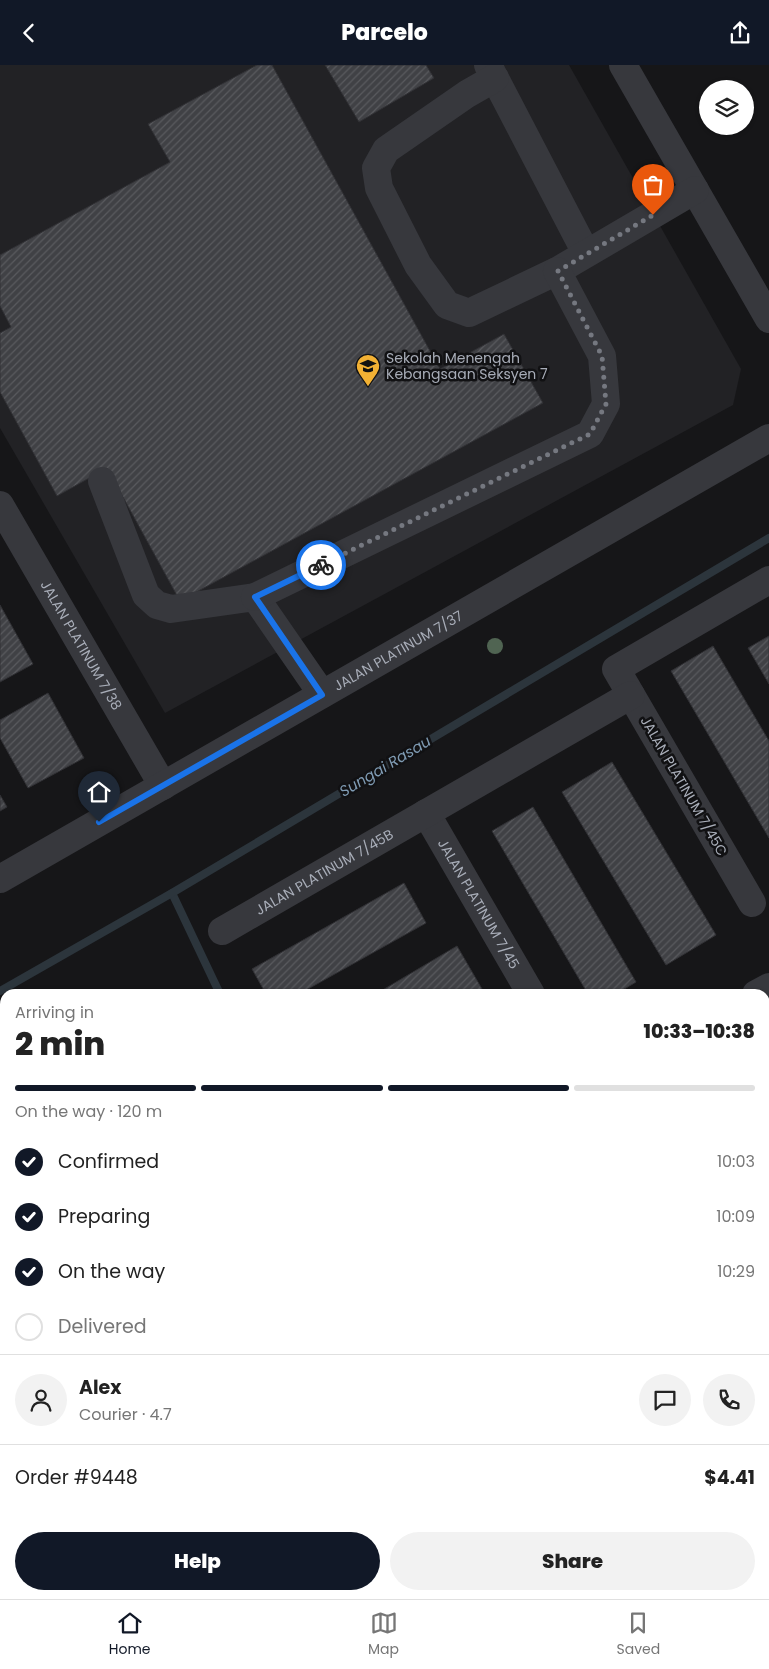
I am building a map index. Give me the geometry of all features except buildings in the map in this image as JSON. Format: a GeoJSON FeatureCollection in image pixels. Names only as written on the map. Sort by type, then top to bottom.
{"type":"FeatureCollection","features":[{"type":"Feature","properties":{"kind":"street"},"geometry":{"type":"LineString","coordinates":[[623,65],[769,319]]}},
{"type":"Feature","properties":{"kind":"street"},"geometry":{"type":"LineString","coordinates":[[586,253],[491,72],[467,94],[386,150],[376,167],[379,187],[418,265],[446,305],[469,313],[558,271],[695,190]]}},
{"type":"Feature","properties":{"kind":"street"},"geometry":{"type":"LineString","coordinates":[[102,481],[146,595],[157,605],[171,609],[255,597],[590,434],[606,404],[602,356],[558,271]]}},
{"type":"Feature","properties":{"kind":"street","name":"JALAN PLATINUM 7/37"},"geometry":{"type":"LineString","coordinates":[[0,879],[769,438]]}},
{"type":"Feature","properties":{"kind":"street","name":"JALAN PLATINUM 7/38"},"geometry":{"type":"LineString","coordinates":[[0,505],[163,786]]}},
{"type":"Feature","properties":{"kind":"street","name":"JALAN PLATINUM 7/45C"},"geometry":{"type":"LineString","coordinates":[[752,903],[616,669],[769,580]]}},
{"type":"Feature","properties":{"kind":"street"},"geometry":{"type":"LineString","coordinates":[[255,597],[322,695]]}},
{"type":"Feature","properties":{"kind":"street","name":"JALAN PLATINUM 7/45B"},"geometry":{"type":"LineString","coordinates":[[222,931],[631,695]]}},
{"type":"Feature","properties":{"kind":"street","name":"JALAN PLATINUM 7/45"},"geometry":{"type":"LineString","coordinates":[[426,813],[528,989]]}},
{"type":"Feature","properties":{"kind":"shaded area","name":"Sekolah Menengah Kebangsaan Seksyen 7"},"geometry":{"type":"Polygon","coordinates":[[[0,65],[569,65],[741,369],[733,405],[165,713],[0,428],[0,65]]]}},
{"type":"Feature","properties":{"kind":"waterway","name":"Sungai Rasau"},"geometry":{"type":"LineString","coordinates":[[4,989],[172,893],[769,538]]}},
{"type":"Feature","properties":{"kind":"waterway"},"geometry":{"type":"LineString","coordinates":[[172,893],[218,989]]}},
{"type":"Feature","properties":{"kind":"way so far"},"geometry":{"type":"LineString","coordinates":[[321,565],[590,434],[606,404],[602,356],[558,271],[653,215]]}},
{"type":"Feature","properties":{"kind":"place","name":"Sekolah Menengah Kebangsaan Seksyen 7"},"geometry":{"type":"Point","coordinates":[368,387]}},
{"type":"Feature","properties":{"kind":"route"},"geometry":{"type":"LineString","coordinates":[[99,822],[322,695],[255,597],[321,565]]}}]}
